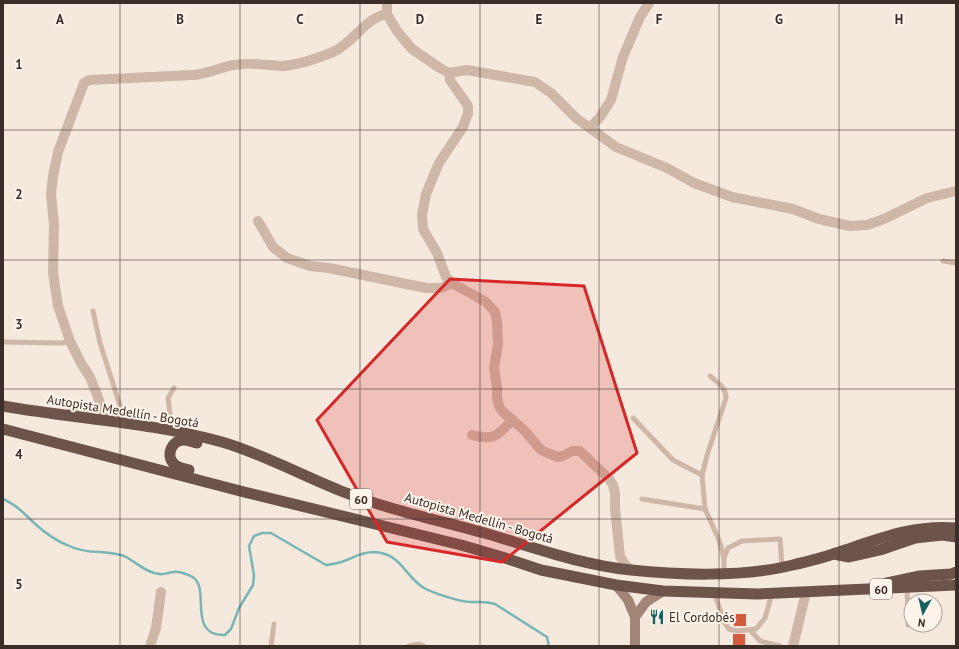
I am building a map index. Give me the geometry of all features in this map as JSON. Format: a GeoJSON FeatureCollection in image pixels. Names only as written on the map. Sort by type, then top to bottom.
{"type":"FeatureCollection","features":[{"type":"Feature","properties":{"kind":"highway","name":"Autopista Medellín - Bogotá"},"geometry":{"type":"LineString","coordinates":[[3,406],[174,431],[225,443],[279,463],[338,490],[402,512],[485,533],[574,560],[630,570],[668,574],[746,572],[782,568],[834,554],[860,544],[907,530],[956,528]]}},
{"type":"Feature","properties":{"kind":"highway","name":"60"},"geometry":{"type":"LineString","coordinates":[[3,429],[244,492],[461,545],[541,570],[616,585],[663,591],[772,594],[956,585]]}},
{"type":"Feature","properties":{"kind":"highway"},"geometry":{"type":"LineString","coordinates":[[244,492],[232,481],[178,468],[172,462],[170,456],[170,450],[173,445],[183,440],[189,441],[222,450],[263,466],[279,463]]}},
{"type":"Feature","properties":{"kind":"highway"},"geometry":{"type":"LineString","coordinates":[[834,554],[849,557],[880,550],[915,538],[942,535],[956,537]]}},
{"type":"Feature","properties":{"kind":"highway"},"geometry":{"type":"LineString","coordinates":[[874,589],[884,583],[893,581],[920,576],[951,574],[956,572]]}},
{"type":"Feature","properties":{"kind":"main road"},"geometry":{"type":"LineString","coordinates":[[616,585],[628,600],[635,617],[635,646]]}},
{"type":"Feature","properties":{"kind":"main road"},"geometry":{"type":"LineString","coordinates":[[635,617],[646,602],[663,591]]}},
{"type":"Feature","properties":{"kind":"street"},"geometry":{"type":"LineString","coordinates":[[387,3],[387,14],[397,31],[412,50],[449,73],[466,70],[535,82],[551,92],[576,118],[616,147],[653,162],[694,183],[732,197],[793,209],[834,224],[850,226],[867,225],[884,219],[927,198],[956,191]]}},
{"type":"Feature","properties":{"kind":"street"},"geometry":{"type":"LineString","coordinates":[[590,128],[600,117],[611,100],[622,57],[640,16],[649,3]]}},
{"type":"Feature","properties":{"kind":"street"},"geometry":{"type":"LineString","coordinates":[[100,411],[100,403],[90,377],[70,341],[58,306],[53,273],[54,225],[51,194],[53,176],[58,152],[84,83],[89,80],[193,76],[247,63],[279,66],[291,65],[334,51],[344,46],[370,20],[380,15],[387,14]]}},
{"type":"Feature","properties":{"kind":"street"},"geometry":{"type":"LineString","coordinates":[[449,73],[450,80],[468,106],[468,113],[463,127],[440,163],[426,194],[422,222],[423,229],[437,253],[446,277],[452,283],[486,302],[494,312],[497,321],[498,344],[494,368],[499,406],[524,430],[541,450],[557,457],[563,456],[572,451],[580,451],[609,479],[613,485],[615,493],[620,556],[630,570]]}},
{"type":"Feature","properties":{"kind":"street"},"geometry":{"type":"LineString","coordinates":[[258,222],[273,247],[287,258],[310,266],[330,268],[426,288],[441,288],[452,283]]}},
{"type":"Feature","properties":{"kind":"street"},"geometry":{"type":"LineString","coordinates":[[68,415],[73,409],[77,408],[100,411],[118,415],[126,424]]}},
{"type":"Feature","properties":{"kind":"street"},"geometry":{"type":"LineString","coordinates":[[472,435],[492,438],[502,432],[512,420]]}},
{"type":"Feature","properties":{"kind":"street"},"geometry":{"type":"LineString","coordinates":[[150,646],[156,628],[161,592]]}},
{"type":"Feature","properties":{"kind":"street"},"geometry":{"type":"LineString","coordinates":[[796,645],[806,592]]}},
{"type":"Feature","properties":{"kind":"lane"},"geometry":{"type":"LineString","coordinates":[[943,261],[956,263]]}},
{"type":"Feature","properties":{"kind":"lane"},"geometry":{"type":"LineString","coordinates":[[93,311],[100,343],[126,424]]}},
{"type":"Feature","properties":{"kind":"lane"},"geometry":{"type":"LineString","coordinates":[[3,342],[62,343],[70,341]]}},
{"type":"Feature","properties":{"kind":"lane"},"geometry":{"type":"LineString","coordinates":[[710,376],[724,388],[726,398],[702,475],[705,509],[719,540],[724,558],[724,573]]}},
{"type":"Feature","properties":{"kind":"lane"},"geometry":{"type":"LineString","coordinates":[[174,388],[168,398],[174,431]]}},
{"type":"Feature","properties":{"kind":"lane"},"geometry":{"type":"LineString","coordinates":[[633,418],[673,460],[702,475]]}},
{"type":"Feature","properties":{"kind":"lane"},"geometry":{"type":"LineString","coordinates":[[642,499],[705,509]]}},
{"type":"Feature","properties":{"kind":"lane"},"geometry":{"type":"LineString","coordinates":[[724,558],[728,548],[742,541],[780,539],[782,568]]}},
{"type":"Feature","properties":{"kind":"lane"},"geometry":{"type":"LineString","coordinates":[[907,587],[907,593]]}},
{"type":"Feature","properties":{"kind":"lane"},"geometry":{"type":"LineString","coordinates":[[714,592],[724,622],[729,629],[738,631],[756,629],[765,618],[772,594]]}},
{"type":"Feature","properties":{"kind":"lane"},"geometry":{"type":"LineString","coordinates":[[271,646],[274,624]]}},
{"type":"Feature","properties":{"kind":"lane"},"geometry":{"type":"LineString","coordinates":[[750,630],[760,641],[780,646]]}},
{"type":"Feature","properties":{"kind":"lane"},"geometry":{"type":"LineString","coordinates":[[409,646],[419,644],[424,646]]}},
{"type":"Feature","properties":{"kind":"highlighted area"},"geometry":{"type":"Polygon","coordinates":[[[450,279],[584,286],[637,453],[502,562],[387,542],[317,420],[450,279]]]}},
{"type":"Feature","properties":{"kind":"building"},"geometry":{"type":"Polygon","coordinates":[[[734,614],[746,614],[746,626],[734,626],[734,614]]]}},
{"type":"Feature","properties":{"kind":"building"},"geometry":{"type":"Polygon","coordinates":[[[733,634],[745,634],[745,646],[733,646],[733,634]]]}},
{"type":"Feature","properties":{"kind":"waterway"},"geometry":{"type":"LineString","coordinates":[[3,499],[20,510],[49,536],[71,547],[87,551],[120,555],[126,557],[146,570],[155,573],[163,574],[176,572],[194,578],[198,584],[200,593],[203,621],[206,628],[213,633],[225,635],[231,629],[239,608],[253,585],[254,575],[249,546],[254,536],[262,533],[271,533],[326,565],[339,563],[360,554],[369,552],[383,553],[397,561],[417,583],[424,588],[460,601],[486,602],[495,604],[547,637],[549,646]]}},
{"type":"Feature","properties":{"kind":"place","name":"El Cordobés"},"geometry":{"type":"Point","coordinates":[657,617]}}]}
